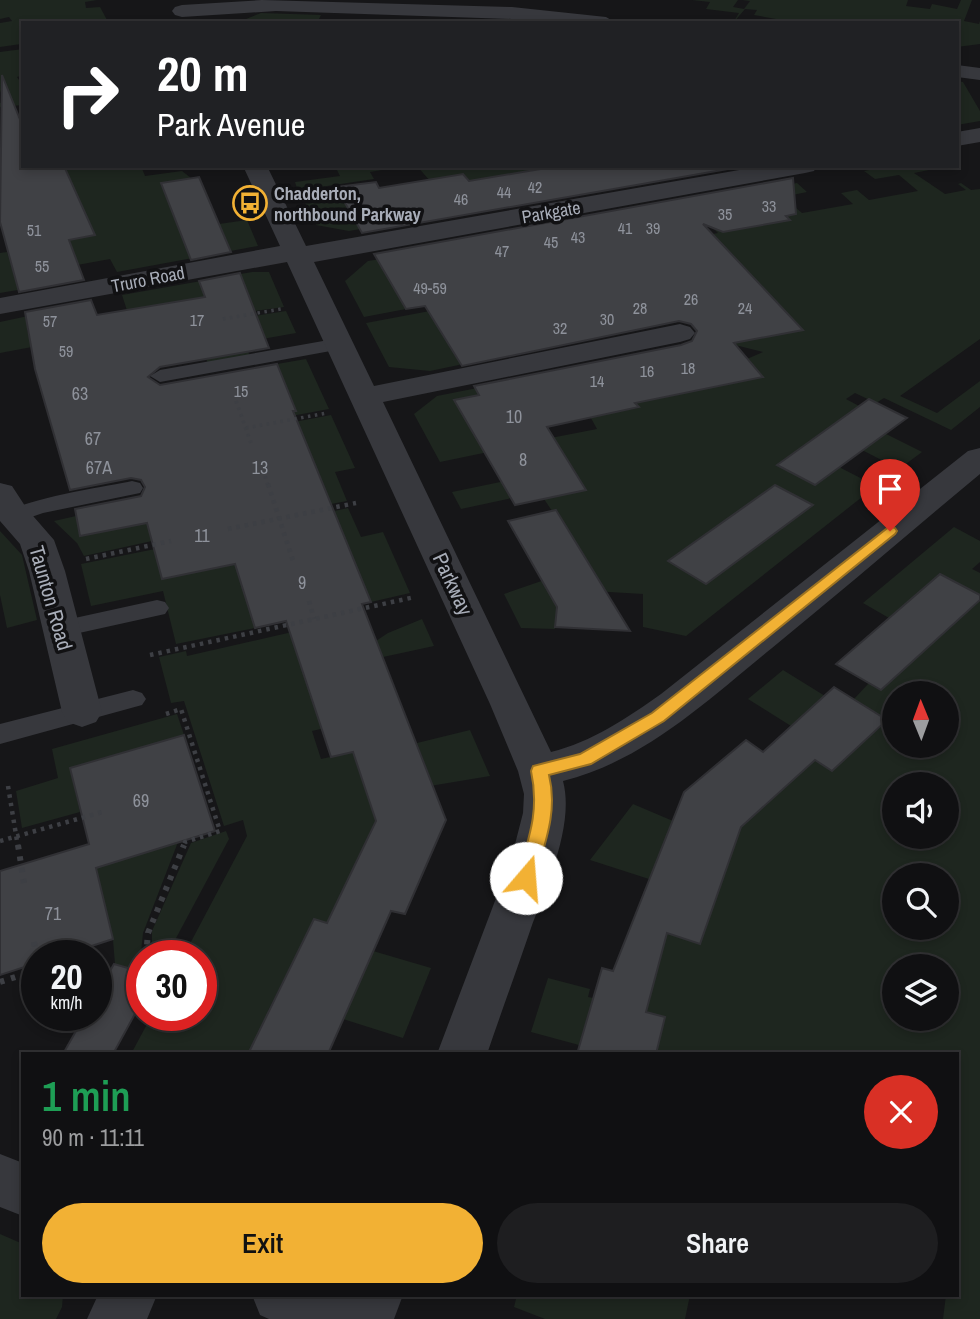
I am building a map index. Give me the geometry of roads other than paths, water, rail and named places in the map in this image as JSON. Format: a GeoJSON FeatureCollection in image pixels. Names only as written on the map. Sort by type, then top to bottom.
{"type":"FeatureCollection","features":[{"type":"Feature","properties":{"kind":"street"},"geometry":{"type":"LineString","coordinates":[[182,11],[276,5],[512,13],[587,21]]}},
{"type":"Feature","properties":{"kind":"street"},"geometry":{"type":"LineString","coordinates":[[959,71],[980,74]]}},
{"type":"Feature","properties":{"kind":"street"},"geometry":{"type":"LineString","coordinates":[[959,139],[980,135]]}},
{"type":"Feature","properties":{"kind":"street","name":"Parkway"},"geometry":{"type":"LineString","coordinates":[[256,168],[510,704],[539,771],[545,794],[544,813],[534,856],[463,1052]]}},
{"type":"Feature","properties":{"kind":"street","name":"Parkgate"},"geometry":{"type":"LineString","coordinates":[[296,254],[312,254],[794,168]]}},
{"type":"Feature","properties":{"kind":"street","name":"Truro Road"},"geometry":{"type":"LineString","coordinates":[[0,306],[282,254],[296,254]]}},
{"type":"Feature","properties":{"kind":"street"},"geometry":{"type":"LineString","coordinates":[[365,397],[680,333]]}},
{"type":"Feature","properties":{"kind":"street"},"geometry":{"type":"LineString","coordinates":[[539,771],[560,767],[600,753],[665,712],[980,458]]}},
{"type":"Feature","properties":{"kind":"street","name":"Taunton Road"},"geometry":{"type":"LineString","coordinates":[[7,505],[36,540],[82,712]]}},
{"type":"Feature","properties":{"kind":"street"},"geometry":{"type":"LineString","coordinates":[[0,1180],[21,1189]]}},
{"type":"Feature","properties":{"kind":"street"},"geometry":{"type":"LineString","coordinates":[[116,1319],[128,1297]]}},
{"type":"Feature","properties":{"kind":"street"},"geometry":{"type":"LineString","coordinates":[[285,1297],[338,1319]]}},
{"type":"Feature","properties":{"kind":"street"},"geometry":{"type":"LineString","coordinates":[[365,1319],[373,1297]]}},
{"type":"Feature","properties":{"kind":"lane"},"geometry":{"type":"LineString","coordinates":[[160,376],[340,344]]}},
{"type":"Feature","properties":{"kind":"lane"},"geometry":{"type":"LineString","coordinates":[[7,505],[38,507],[132,488]]}},
{"type":"Feature","properties":{"kind":"lane"},"geometry":{"type":"LineString","coordinates":[[61,629],[157,608]]}},
{"type":"Feature","properties":{"kind":"lane"},"geometry":{"type":"LineString","coordinates":[[0,734],[133,699]]}},
{"type":"Feature","properties":{"kind":"place","name":"Chadderton, northbound Parkway"},"geometry":{"type":"Point","coordinates":[250,203]}}]}
